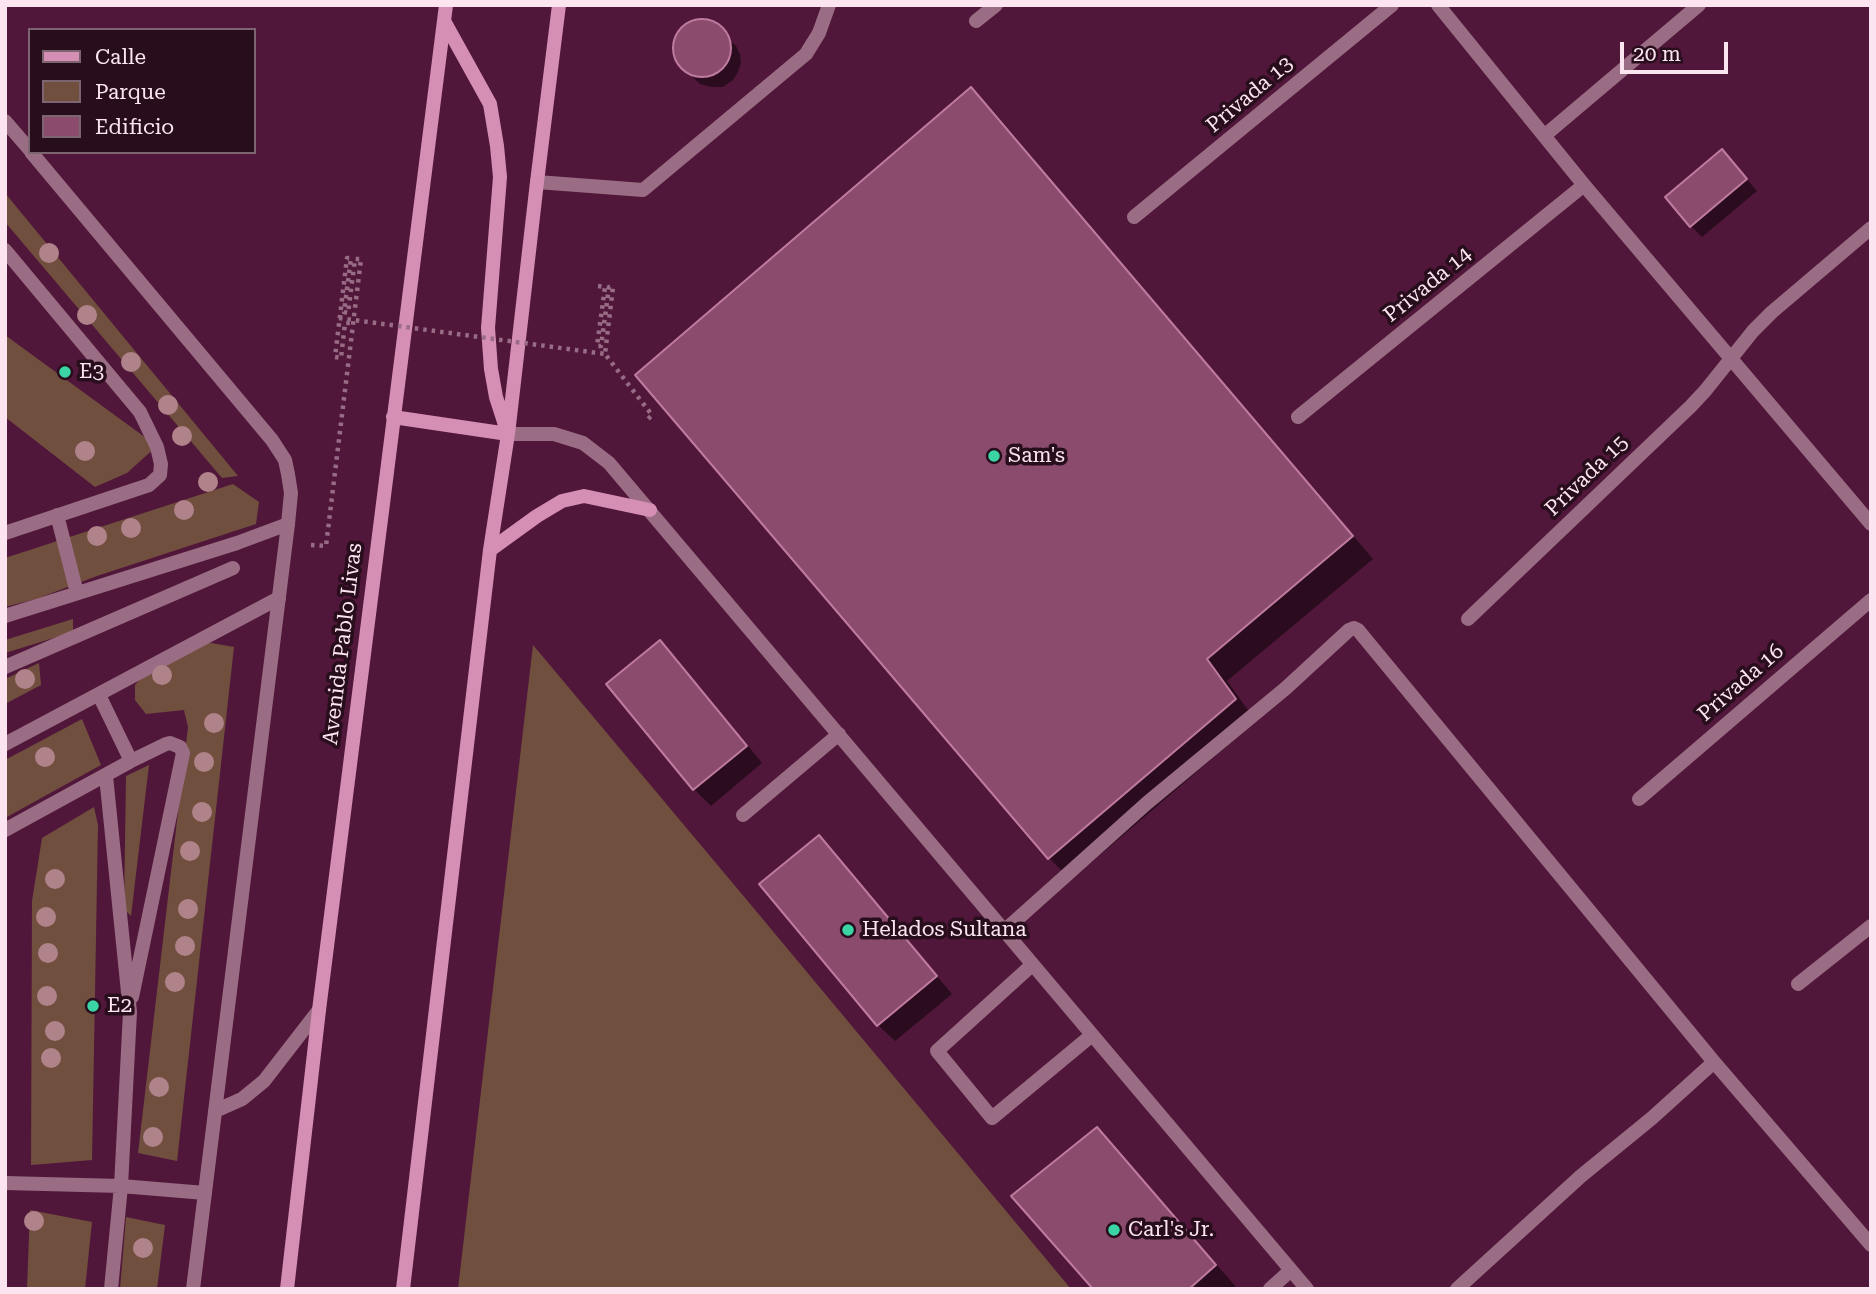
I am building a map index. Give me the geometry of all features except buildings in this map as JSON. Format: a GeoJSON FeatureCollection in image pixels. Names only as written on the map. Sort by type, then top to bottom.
{"type":"FeatureCollection","features":[{"type":"Feature","properties":{"kind":"main road","name":"Avenida Pablo Livas"},"geometry":{"type":"LineString","coordinates":[[287,1289],[319,1010],[446,5]]}},
{"type":"Feature","properties":{"kind":"main road"},"geometry":{"type":"LineString","coordinates":[[403,1289],[490,551],[508,434],[559,5]]}},
{"type":"Feature","properties":{"kind":"main road"},"geometry":{"type":"LineString","coordinates":[[444,21],[489,104],[497,146],[500,177],[488,328],[494,388],[508,434]]}},
{"type":"Feature","properties":{"kind":"main road"},"geometry":{"type":"LineString","coordinates":[[393,417],[508,434]]}},
{"type":"Feature","properties":{"kind":"main road"},"geometry":{"type":"LineString","coordinates":[[490,551],[562,501],[584,496],[650,510]]}},
{"type":"Feature","properties":{"kind":"street"},"geometry":{"type":"LineString","coordinates":[[537,181],[643,190],[806,54],[819,33],[830,5]]}},
{"type":"Feature","properties":{"kind":"street"},"geometry":{"type":"LineString","coordinates":[[976,21],[996,5]]}},
{"type":"Feature","properties":{"kind":"street","name":"Privada 13"},"geometry":{"type":"LineString","coordinates":[[1135,218],[1392,5]]}},
{"type":"Feature","properties":{"kind":"street"},"geometry":{"type":"LineString","coordinates":[[1438,5],[1584,185],[1871,524]]}},
{"type":"Feature","properties":{"kind":"street"},"geometry":{"type":"LineString","coordinates":[[1544,136],[1699,5]]}},
{"type":"Feature","properties":{"kind":"street"},"geometry":{"type":"LineString","coordinates":[[5,121],[28,148]]}},
{"type":"Feature","properties":{"kind":"street"},"geometry":{"type":"LineString","coordinates":[[34,154],[272,440],[285,460],[291,493],[193,1289]]}},
{"type":"Feature","properties":{"kind":"street","name":"Privada 14"},"geometry":{"type":"LineString","coordinates":[[1298,417],[1584,185]]}},
{"type":"Feature","properties":{"kind":"street","name":"Privada 15"},"geometry":{"type":"LineString","coordinates":[[1468,620],[1692,406],[1753,331],[1772,312],[1871,228]]}},
{"type":"Feature","properties":{"kind":"street"},"geometry":{"type":"LineString","coordinates":[[5,250],[140,412],[157,447],[161,464],[160,475],[149,485],[5,533]]}},
{"type":"Feature","properties":{"kind":"street"},"geometry":{"type":"LineString","coordinates":[[508,434],[554,434],[583,443],[609,463],[1307,1289]]}},
{"type":"Feature","properties":{"kind":"street"},"geometry":{"type":"LineString","coordinates":[[57,515],[77,593]]}},
{"type":"Feature","properties":{"kind":"street"},"geometry":{"type":"LineString","coordinates":[[5,616],[237,543],[288,524]]}},
{"type":"Feature","properties":{"kind":"street"},"geometry":{"type":"LineString","coordinates":[[5,667],[233,568]]}},
{"type":"Feature","properties":{"kind":"street"},"geometry":{"type":"LineString","coordinates":[[5,744],[279,598]]}},
{"type":"Feature","properties":{"kind":"street","name":"Privada 16"},"geometry":{"type":"LineString","coordinates":[[1639,799],[1871,600]]}},
{"type":"Feature","properties":{"kind":"street"},"geometry":{"type":"LineString","coordinates":[[1004,931],[1147,803],[1354,628],[1714,1062],[1871,1245]]}},
{"type":"Feature","properties":{"kind":"street"},"geometry":{"type":"LineString","coordinates":[[99,695],[131,761]]}},
{"type":"Feature","properties":{"kind":"street"},"geometry":{"type":"LineString","coordinates":[[743,815],[839,734]]}},
{"type":"Feature","properties":{"kind":"street"},"geometry":{"type":"LineString","coordinates":[[5,830],[131,761],[170,743],[180,747],[183,753],[130,1012],[121,1186],[111,1289]]}},
{"type":"Feature","properties":{"kind":"street"},"geometry":{"type":"LineString","coordinates":[[106,776],[130,1012]]}},
{"type":"Feature","properties":{"kind":"street"},"geometry":{"type":"LineString","coordinates":[[1798,984],[1871,926]]}},
{"type":"Feature","properties":{"kind":"street"},"geometry":{"type":"LineString","coordinates":[[1032,965],[937,1051],[992,1118],[1091,1035]]}},
{"type":"Feature","properties":{"kind":"street"},"geometry":{"type":"LineString","coordinates":[[215,1111],[242,1099],[264,1081],[319,1010]]}},
{"type":"Feature","properties":{"kind":"street"},"geometry":{"type":"LineString","coordinates":[[1457,1289],[1581,1176],[1714,1062]]}},
{"type":"Feature","properties":{"kind":"street"},"geometry":{"type":"LineString","coordinates":[[5,1183],[121,1186],[205,1193]]}},
{"type":"Feature","properties":{"kind":"street"},"geometry":{"type":"LineString","coordinates":[[1270,1289],[1291,1270]]}},
{"type":"Feature","properties":{"kind":"path"},"geometry":{"type":"LineString","coordinates":[[286,542],[326,546],[361,260],[355,259],[348,313],[344,313],[351,258],[347,258],[335,357],[341,358],[345,323],[352,323]]}},
{"type":"Feature","properties":{"kind":"path"},"geometry":{"type":"LineString","coordinates":[[602,286],[597,345],[601,346],[609,287],[613,287],[605,354],[652,415],[646,421]]}},
{"type":"Feature","properties":{"kind":"path"},"geometry":{"type":"LineString","coordinates":[[339,318],[605,354]]}},
{"type":"Feature","properties":{"kind":"green space"},"geometry":{"type":"Polygon","coordinates":[[[5,193],[238,476],[222,478],[5,222],[5,193]]]}},
{"type":"Feature","properties":{"kind":"green space"},"geometry":{"type":"Polygon","coordinates":[[[5,335],[157,446],[127,473],[95,487],[5,417],[5,335]]]}},
{"type":"Feature","properties":{"kind":"green space"},"geometry":{"type":"Polygon","coordinates":[[[233,484],[259,502],[256,524],[36,599],[5,607],[5,558],[233,484]]]}},
{"type":"Feature","properties":{"kind":"green space"},"geometry":{"type":"Polygon","coordinates":[[[73,619],[73,632],[5,653],[5,640],[73,619]]]}},
{"type":"Feature","properties":{"kind":"green space"},"geometry":{"type":"Polygon","coordinates":[[[206,642],[234,647],[177,1161],[138,1153],[188,727],[184,710],[146,714],[135,700],[135,685],[143,676],[206,642]]]}},
{"type":"Feature","properties":{"kind":"green space"},"geometry":{"type":"Polygon","coordinates":[[[533,645],[741,893],[1071,1289],[458,1289],[533,645]]]}},
{"type":"Feature","properties":{"kind":"green space"},"geometry":{"type":"Polygon","coordinates":[[[39,663],[41,685],[5,704],[5,679],[39,663]]]}},
{"type":"Feature","properties":{"kind":"green space"},"geometry":{"type":"Polygon","coordinates":[[[82,719],[101,765],[5,818],[5,760],[82,719]]]}},
{"type":"Feature","properties":{"kind":"green space"},"geometry":{"type":"Polygon","coordinates":[[[149,765],[131,916],[124,909],[126,776],[149,765]]]}},
{"type":"Feature","properties":{"kind":"green space"},"geometry":{"type":"Polygon","coordinates":[[[94,807],[98,825],[92,1160],[31,1165],[32,901],[42,838],[94,807]]]}},
{"type":"Feature","properties":{"kind":"green space"},"geometry":{"type":"Polygon","coordinates":[[[30,1210],[92,1222],[85,1289],[27,1289],[30,1210]]]}},
{"type":"Feature","properties":{"kind":"green space"},"geometry":{"type":"Polygon","coordinates":[[[126,1217],[165,1225],[157,1289],[120,1289],[126,1217]]]}},
{"type":"Feature","properties":{"kind":"place","name":"E3"},"geometry":{"type":"Point","coordinates":[65,372]}},
{"type":"Feature","properties":{"kind":"place","name":"Sam's"},"geometry":{"type":"Point","coordinates":[994,456]}},
{"type":"Feature","properties":{"kind":"place","name":"Helados Sultana"},"geometry":{"type":"Point","coordinates":[848,930]}},
{"type":"Feature","properties":{"kind":"place","name":"E2"},"geometry":{"type":"Point","coordinates":[93,1006]}},
{"type":"Feature","properties":{"kind":"place","name":"Carl's Jr."},"geometry":{"type":"Point","coordinates":[1114,1230]}}]}
